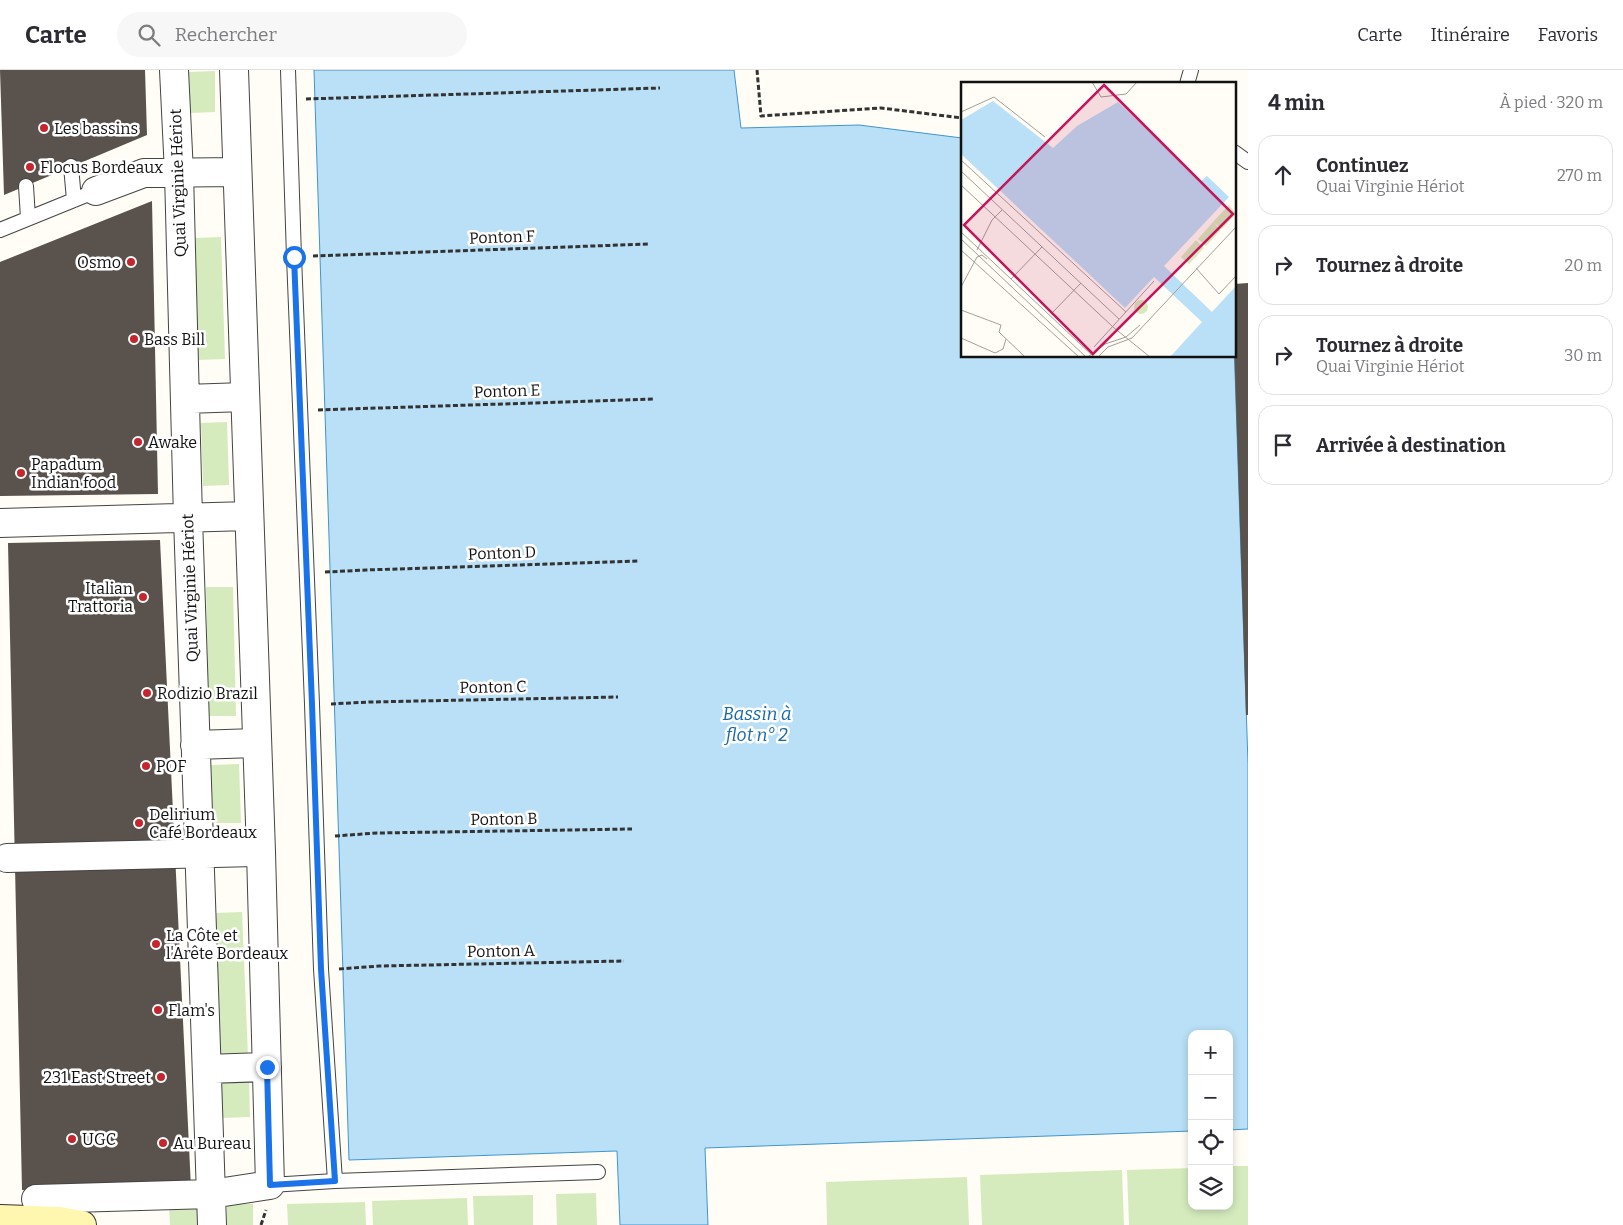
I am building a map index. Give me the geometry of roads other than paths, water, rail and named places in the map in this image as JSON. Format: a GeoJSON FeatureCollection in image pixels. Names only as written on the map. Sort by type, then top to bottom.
{"type":"FeatureCollection","features":[{"type":"Feature","properties":{"kind":"street","name":"Quai Virginie Hériot"},"geometry":{"type":"LineString","coordinates":[[174,70],[179,172],[195,745],[212,1225]]}},
{"type":"Feature","properties":{"kind":"street"},"geometry":{"type":"LineString","coordinates":[[36,1199],[211,1194],[270,1185],[261,852],[236,172],[234,70]]}},
{"type":"Feature","properties":{"kind":"street"},"geometry":{"type":"LineString","coordinates":[[85,196],[144,173],[236,172]]}},
{"type":"Feature","properties":{"kind":"street"},"geometry":{"type":"LineString","coordinates":[[185,399],[245,397]]}},
{"type":"Feature","properties":{"kind":"street"},"geometry":{"type":"LineString","coordinates":[[0,522],[249,516]]}},
{"type":"Feature","properties":{"kind":"street"},"geometry":{"type":"LineString","coordinates":[[195,745],[257,742]]}},
{"type":"Feature","properties":{"kind":"street"},"geometry":{"type":"LineString","coordinates":[[7,858],[261,852]]}},
{"type":"Feature","properties":{"kind":"street"},"geometry":{"type":"LineString","coordinates":[[207,1069],[267,1067]]}},
{"type":"Feature","properties":{"kind":"street"},"geometry":{"type":"LineString","coordinates":[[0,1219],[59,1221],[82,1225]]}},
{"type":"Feature","properties":{"kind":"lane"},"geometry":{"type":"LineString","coordinates":[[288,70],[321,969],[335,1181]]}},
{"type":"Feature","properties":{"kind":"lane"},"geometry":{"type":"LineString","coordinates":[[1236,153],[1248,162]]}},
{"type":"Feature","properties":{"kind":"lane"},"geometry":{"type":"LineString","coordinates":[[0,230],[85,196],[71,166]]}},
{"type":"Feature","properties":{"kind":"lane"},"geometry":{"type":"LineString","coordinates":[[26,186],[28,218]]}},
{"type":"Feature","properties":{"kind":"lane"},"geometry":{"type":"LineString","coordinates":[[270,1185],[598,1172]]}},
{"type":"Feature","properties":{"kind":"water","name":"Bassin à flot n° 2"},"geometry":{"type":"Polygon","coordinates":[[[314,70],[734,70],[741,128],[859,125],[961,138],[961,358],[1235,358],[1248,764],[1248,1129],[1233,1130],[1233,1030],[1188,1030],[1188,1131],[705,1148],[708,1225],[620,1225],[617,1151],[349,1160],[314,70]]]}},
{"type":"Feature","properties":{"kind":"place","name":"Les bassins"},"geometry":{"type":"Point","coordinates":[44,128]}},
{"type":"Feature","properties":{"kind":"place","name":"Flocus Bordeaux"},"geometry":{"type":"Point","coordinates":[30,167]}},
{"type":"Feature","properties":{"kind":"place","name":"Osmo"},"geometry":{"type":"Point","coordinates":[131,262]}},
{"type":"Feature","properties":{"kind":"place","name":"Bass Bill"},"geometry":{"type":"Point","coordinates":[134,339]}},
{"type":"Feature","properties":{"kind":"place","name":"Awake"},"geometry":{"type":"Point","coordinates":[138,442]}},
{"type":"Feature","properties":{"kind":"place","name":"Papadum Indian food"},"geometry":{"type":"Point","coordinates":[21,473]}},
{"type":"Feature","properties":{"kind":"place","name":"Italian Trattoria"},"geometry":{"type":"Point","coordinates":[143,597]}},
{"type":"Feature","properties":{"kind":"place","name":"Rodizio Brazil"},"geometry":{"type":"Point","coordinates":[147,693]}},
{"type":"Feature","properties":{"kind":"place","name":"POF"},"geometry":{"type":"Point","coordinates":[146,766]}},
{"type":"Feature","properties":{"kind":"place","name":"Delirium Café Bordeaux"},"geometry":{"type":"Point","coordinates":[139,823]}},
{"type":"Feature","properties":{"kind":"place","name":"La Côte et l'Arête Bordeaux"},"geometry":{"type":"Point","coordinates":[156,944]}},
{"type":"Feature","properties":{"kind":"place","name":"Flam's"},"geometry":{"type":"Point","coordinates":[158,1010]}},
{"type":"Feature","properties":{"kind":"place","name":"231 East Street"},"geometry":{"type":"Point","coordinates":[161,1077]}},
{"type":"Feature","properties":{"kind":"place","name":"UGC"},"geometry":{"type":"Point","coordinates":[72,1139]}},
{"type":"Feature","properties":{"kind":"place","name":"Au Bureau"},"geometry":{"type":"Point","coordinates":[163,1143]}}]}
